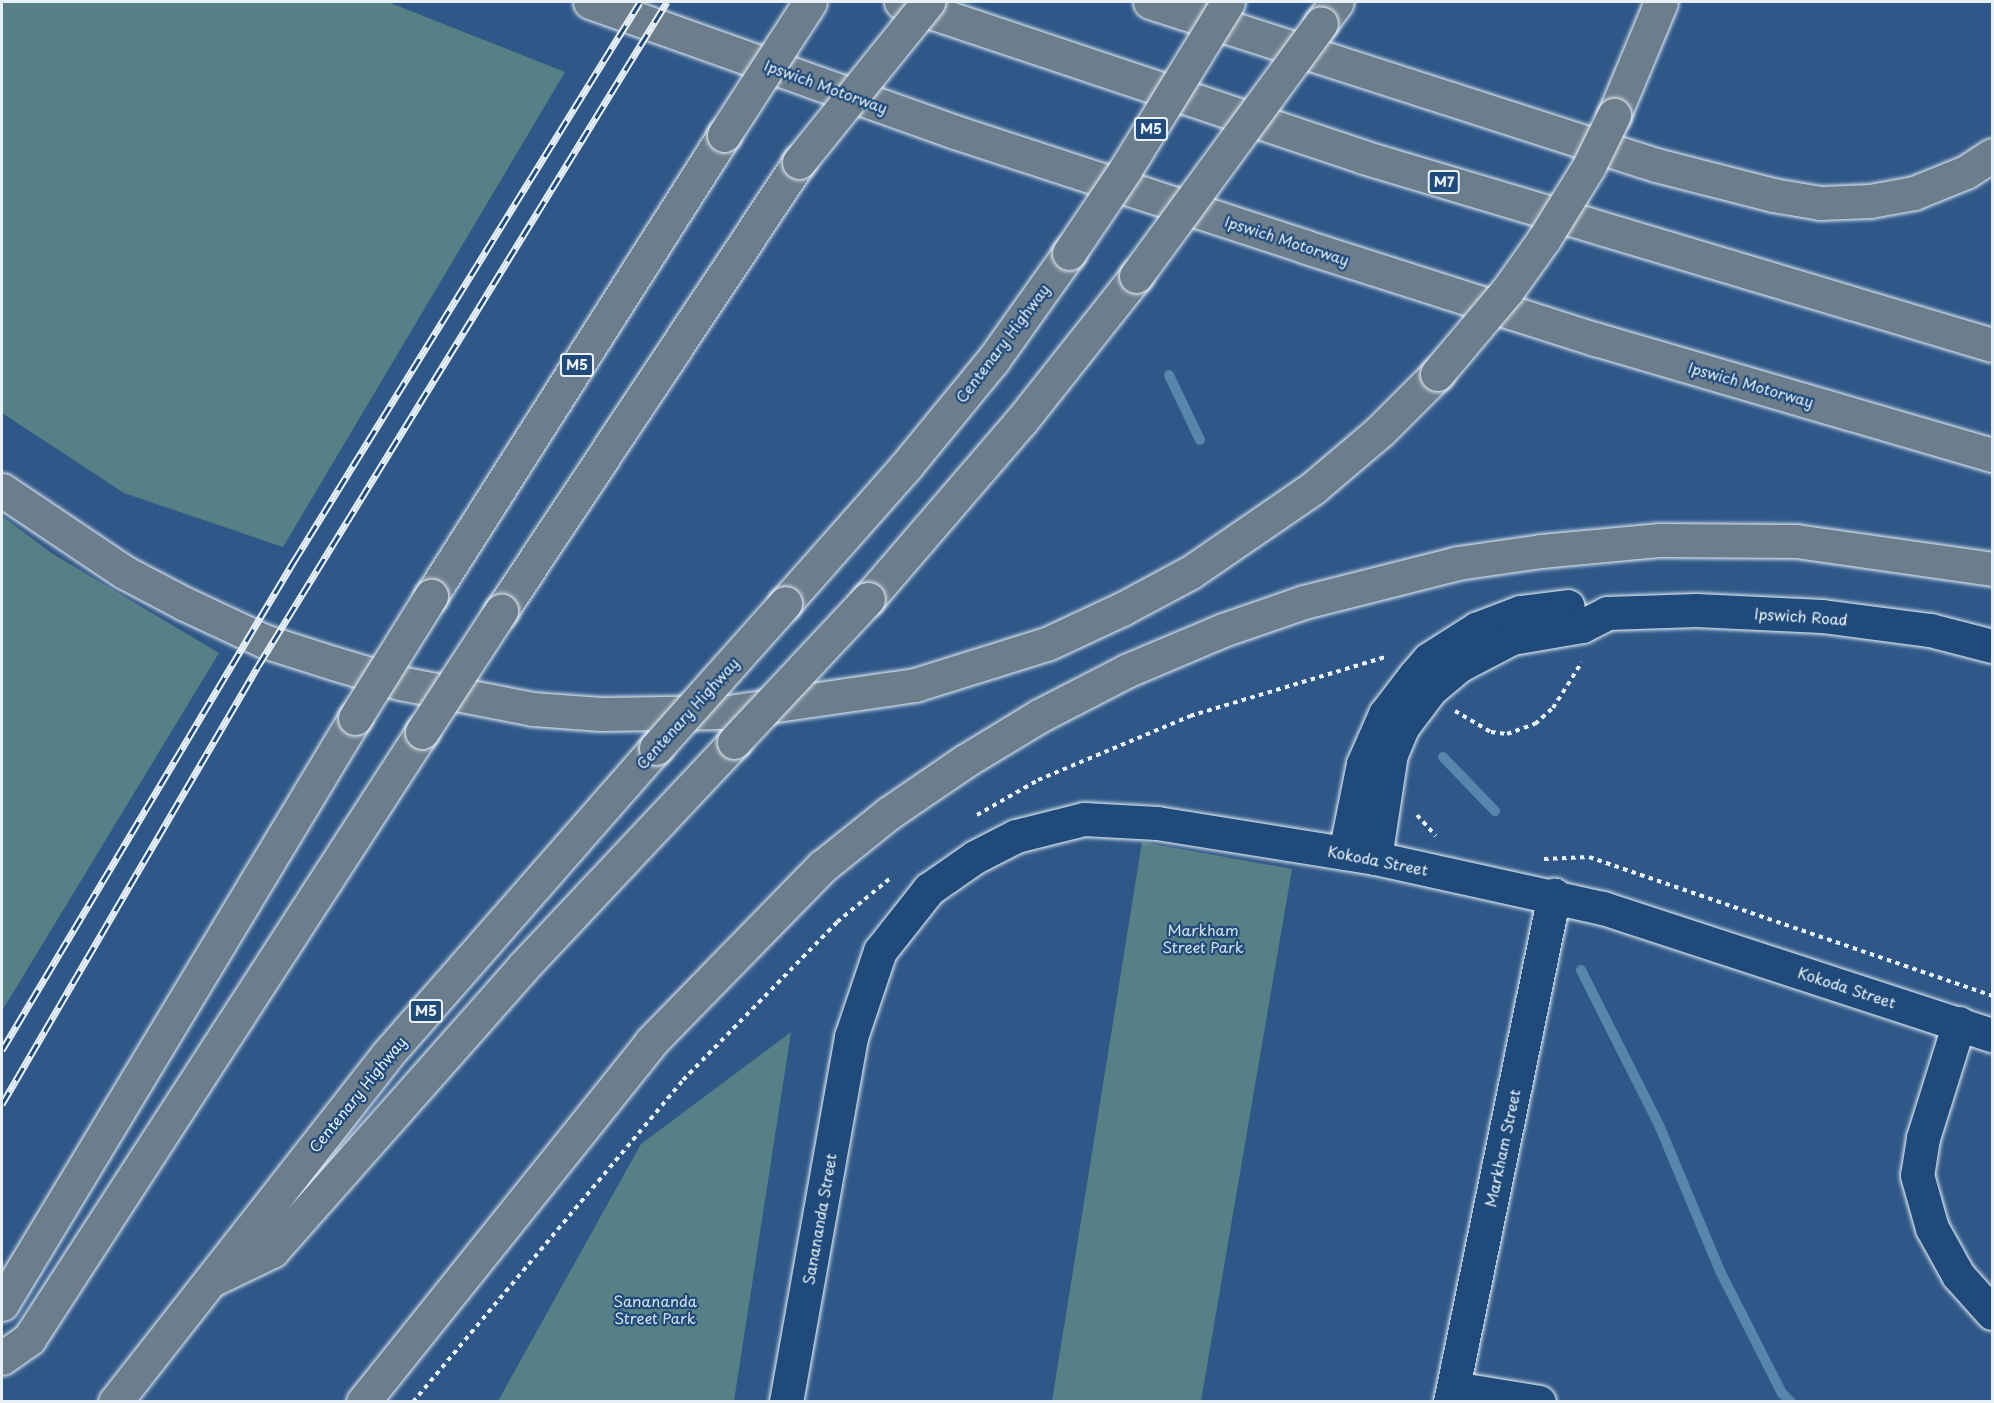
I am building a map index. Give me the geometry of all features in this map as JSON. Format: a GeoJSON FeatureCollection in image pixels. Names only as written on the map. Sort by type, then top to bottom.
{"type":"FeatureCollection","features":[{"type":"Feature","properties":{"kind":"highway","name":"Ipswich Motorway"},"geometry":{"type":"LineString","coordinates":[[590,2],[955,132],[1306,247],[1595,339],[1992,455]]}},
{"type":"Feature","properties":{"kind":"highway","name":"M5"},"geometry":{"type":"LineString","coordinates":[[2,1304],[431,596],[810,2]]}},
{"type":"Feature","properties":{"kind":"highway","name":"M7"},"geometry":{"type":"LineString","coordinates":[[901,2],[1363,157],[1992,345]]}},
{"type":"Feature","properties":{"kind":"highway"},"geometry":{"type":"LineString","coordinates":[[2,1358],[29,1339],[501,611],[799,162],[928,2]]}},
{"type":"Feature","properties":{"kind":"highway"},"geometry":{"type":"LineString","coordinates":[[1150,2],[1645,161],[1773,195],[1820,203],[1881,199],[1914,193],[1966,172],[1992,155]]}},
{"type":"Feature","properties":{"kind":"highway","name":"Centenary Highway"},"geometry":{"type":"LineString","coordinates":[[115,1401],[386,1056],[786,603],[986,369],[1125,170],[1228,2]]}},
{"type":"Feature","properties":{"kind":"highway"},"geometry":{"type":"LineString","coordinates":[[2,490],[114,566],[185,604],[264,641],[400,683],[533,709],[601,714],[728,712],[915,685],[1049,643],[1122,609],[1191,572],[1313,488],[1380,431],[1437,374],[1507,291],[1544,239],[1589,166],[1614,115],[1661,2]]}},
{"type":"Feature","properties":{"kind":"highway"},"geometry":{"type":"LineString","coordinates":[[207,1283],[272,1251],[524,966],[868,599],[1022,420],[1136,276],[1329,12]]}},
{"type":"Feature","properties":{"kind":"highway"},"geometry":{"type":"LineString","coordinates":[[363,1401],[651,1042],[823,866],[890,813],[965,762],[1039,716],[1126,671],[1223,630],[1304,602],[1458,563],[1541,552],[1660,540],[1796,541],[1951,560],[1992,569]]}},
{"type":"Feature","properties":{"kind":"street","name":"Ipswich Road"},"geometry":{"type":"LineString","coordinates":[[1360,855],[1403,726],[1431,689],[1485,650],[1512,638],[1582,626],[1607,613],[1696,610],[1822,616],[1930,630],[1992,646]]}},
{"type":"Feature","properties":{"kind":"street","name":"Kokoda Street"},"geometry":{"type":"LineString","coordinates":[[851,1037],[880,951],[929,889],[975,857],[1016,836],[1084,819],[1157,823],[1360,855],[1554,895],[1992,1035]]}},
{"type":"Feature","properties":{"kind":"street","name":"Markham Street"},"geometry":{"type":"LineString","coordinates":[[1451,1395],[1554,895]]}},
{"type":"Feature","properties":{"kind":"street"},"geometry":{"type":"LineString","coordinates":[[1959,1023],[1923,1138],[1917,1175],[1932,1228],[1942,1247],[1958,1275],[1992,1313]]}},
{"type":"Feature","properties":{"kind":"street","name":"Sanananda Street"},"geometry":{"type":"LineString","coordinates":[[786,1401],[851,1037]]}},
{"type":"Feature","properties":{"kind":"street"},"geometry":{"type":"LineString","coordinates":[[1451,1395],[1539,1401]]}},
{"type":"Feature","properties":{"kind":"path"},"geometry":{"type":"LineString","coordinates":[[1447,704],[1491,732],[1507,734],[1535,724],[1553,708],[1607,613]]}},
{"type":"Feature","properties":{"kind":"path"},"geometry":{"type":"LineString","coordinates":[[1413,806],[1422,822],[1445,843]]}},
{"type":"Feature","properties":{"kind":"path"},"geometry":{"type":"LineString","coordinates":[[1541,859],[1576,854],[1589,857],[1992,996]]}},
{"type":"Feature","properties":{"kind":"green space"},"geometry":{"type":"Polygon","coordinates":[[[2,2],[388,2],[565,72],[283,547],[124,493],[2,413],[2,2]]]}},
{"type":"Feature","properties":{"kind":"green space"},"geometry":{"type":"Polygon","coordinates":[[[2,516],[53,554],[219,653],[2,1011],[2,516]]]}},
{"type":"Feature","properties":{"kind":"green space","name":"Markham Street Park"},"geometry":{"type":"Polygon","coordinates":[[[1142,842],[1292,869],[1201,1401],[1052,1401],[1142,842]]]}},
{"type":"Feature","properties":{"kind":"green space","name":"Sanananda Street Park"},"geometry":{"type":"Polygon","coordinates":[[[791,1032],[734,1401],[498,1401],[641,1144],[791,1032]]]}},
{"type":"Feature","properties":{"kind":"waterway"},"geometry":{"type":"LineString","coordinates":[[1169,375],[1200,440]]}},
{"type":"Feature","properties":{"kind":"waterway"},"geometry":{"type":"LineString","coordinates":[[1443,757],[1495,811]]}},
{"type":"Feature","properties":{"kind":"waterway"},"geometry":{"type":"LineString","coordinates":[[1581,970],[1659,1125],[1721,1273],[1782,1393],[1791,1402]]}},
{"type":"Feature","properties":{"kind":"railway"},"geometry":{"type":"LineString","coordinates":[[2,1050],[294,561],[640,2]]}},
{"type":"Feature","properties":{"kind":"railway"},"geometry":{"type":"LineString","coordinates":[[2,1104],[258,666],[667,2]]}}]}
